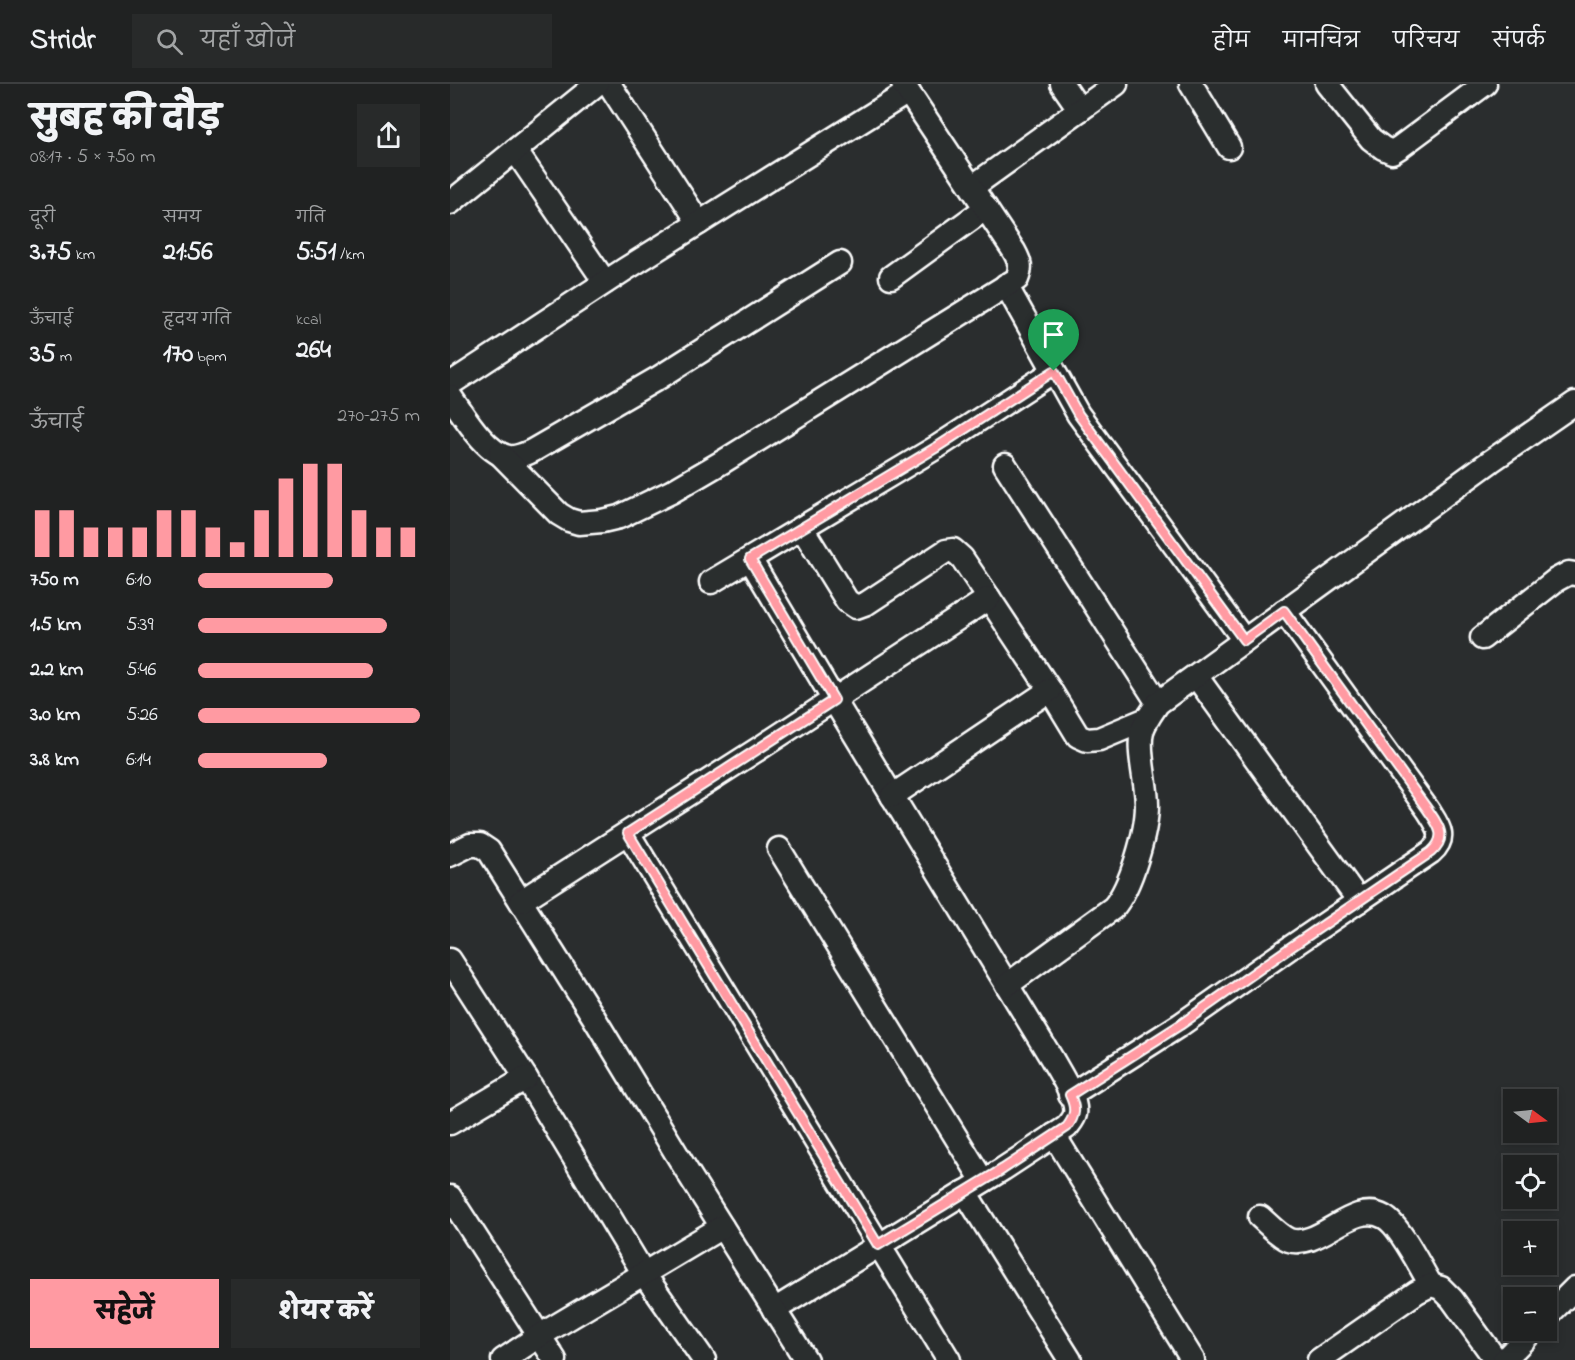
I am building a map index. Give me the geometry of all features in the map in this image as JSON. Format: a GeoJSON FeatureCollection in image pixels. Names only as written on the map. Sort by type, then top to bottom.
{"type":"FeatureCollection","features":[{"type":"Feature","properties":{"kind":"street"},"geometry":{"type":"LineString","coordinates":[[450,203],[597,84]]}},
{"type":"Feature","properties":{"kind":"street"},"geometry":{"type":"LineString","coordinates":[[609,84],[699,223]]}},
{"type":"Feature","properties":{"kind":"street"},"geometry":{"type":"LineString","coordinates":[[1062,84],[1080,110]]}},
{"type":"Feature","properties":{"kind":"street"},"geometry":{"type":"LineString","coordinates":[[972,188],[1116,84]]}},
{"type":"Feature","properties":{"kind":"street"},"geometry":{"type":"LineString","coordinates":[[1191,84],[1229,147]]}},
{"type":"Feature","properties":{"kind":"street"},"geometry":{"type":"LineString","coordinates":[[1327,84],[1371,139],[1392,152],[1485,84]]}},
{"type":"Feature","properties":{"kind":"street"},"geometry":{"type":"LineString","coordinates":[[450,384],[905,88],[1019,260],[1021,270],[1017,279],[724,461],[671,492],[619,517],[579,523],[560,514],[500,454],[488,445],[450,396]]}},
{"type":"Feature","properties":{"kind":"street"},"geometry":{"type":"LineString","coordinates":[[515,150],[605,282]]}},
{"type":"Feature","properties":{"kind":"street"},"geometry":{"type":"LineString","coordinates":[[891,277],[986,208]]}},
{"type":"Feature","properties":{"kind":"street"},"geometry":{"type":"LineString","coordinates":[[500,454],[511,457],[532,451],[660,377],[840,263]]}},
{"type":"Feature","properties":{"kind":"street"},"geometry":{"type":"LineString","coordinates":[[1006,285],[1078,414],[1244,640]]}},
{"type":"Feature","properties":{"kind":"street"},"geometry":{"type":"LineString","coordinates":[[711,582],[937,447],[1054,371]]}},
{"type":"Feature","properties":{"kind":"street"},"geometry":{"type":"LineString","coordinates":[[802,528],[847,601],[856,607],[867,603],[946,551],[953,550],[962,558],[989,598],[1078,736],[1088,740],[1100,739],[1152,711],[1244,640],[1481,468],[1575,403]]}},
{"type":"Feature","properties":{"kind":"street"},"geometry":{"type":"LineString","coordinates":[[1005,465],[1152,711]]}},
{"type":"Feature","properties":{"kind":"street"},"geometry":{"type":"LineString","coordinates":[[750,559],[1052,1059],[1074,1104],[1075,1113],[1067,1127],[1054,1136],[774,1310]]}},
{"type":"Feature","properties":{"kind":"street"},"geometry":{"type":"LineString","coordinates":[[1482,638],[1556,580],[1569,573],[1575,574]]}},
{"type":"Feature","properties":{"kind":"street"},"geometry":{"type":"LineString","coordinates":[[521,901],[989,598]]}},
{"type":"Feature","properties":{"kind":"street"},"geometry":{"type":"LineString","coordinates":[[1070,1095],[1180,1025],[1439,846],[1441,837],[1438,825],[1284,611]]}},
{"type":"Feature","properties":{"kind":"street"},"geometry":{"type":"LineString","coordinates":[[1196,676],[1359,901]]}},
{"type":"Feature","properties":{"kind":"street"},"geometry":{"type":"LineString","coordinates":[[892,796],[1050,690]]}},
{"type":"Feature","properties":{"kind":"street"},"geometry":{"type":"LineString","coordinates":[[1007,985],[1113,909],[1120,901],[1132,870],[1147,818],[1141,744],[1142,732],[1152,711]]}},
{"type":"Feature","properties":{"kind":"street"},"geometry":{"type":"LineString","coordinates":[[628,833],[949,1360]]}},
{"type":"Feature","properties":{"kind":"street"},"geometry":{"type":"LineString","coordinates":[[450,855],[470,845],[480,845],[489,851],[806,1360]]}},
{"type":"Feature","properties":{"kind":"street"},"geometry":{"type":"LineString","coordinates":[[779,849],[974,1187],[1070,1360]]}},
{"type":"Feature","properties":{"kind":"street"},"geometry":{"type":"LineString","coordinates":[[450,960],[526,1078],[644,1274],[704,1360]]}},
{"type":"Feature","properties":{"kind":"street"},"geometry":{"type":"LineString","coordinates":[[450,1123],[526,1078]]}},
{"type":"Feature","properties":{"kind":"street"},"geometry":{"type":"LineString","coordinates":[[1054,1136],[1193,1360]]}},
{"type":"Feature","properties":{"kind":"street"},"geometry":{"type":"LineString","coordinates":[[450,1197],[555,1360]]}},
{"type":"Feature","properties":{"kind":"street"},"geometry":{"type":"LineString","coordinates":[[1260,1217],[1288,1240],[1296,1241],[1318,1236],[1363,1213],[1385,1217],[1401,1236],[1431,1285],[1441,1288],[1452,1299],[1496,1360]]}},
{"type":"Feature","properties":{"kind":"street"},"geometry":{"type":"LineString","coordinates":[[503,1360],[539,1336],[722,1227]]}},
{"type":"Feature","properties":{"kind":"street"},"geometry":{"type":"LineString","coordinates":[[1319,1360],[1417,1292],[1431,1285]]}},
{"type":"Feature","properties":{"kind":"street"},"geometry":{"type":"LineString","coordinates":[[1557,1306],[1575,1288]]}},
{"type":"Feature","properties":{"kind":"street"},"geometry":{"type":"LineString","coordinates":[[1504,1360],[1522,1341]]}},
{"type":"Feature","properties":{"kind":"route"},"geometry":{"type":"LineString","coordinates":[[1054,371],[1078,414],[1244,640],[1284,611],[1428,810],[1438,825],[1441,837],[1439,846],[1431,852],[1180,1025],[1070,1095],[1075,1113],[1067,1127],[878,1245],[628,833],[834,700],[750,559],[937,447],[1054,371]]}}]}
